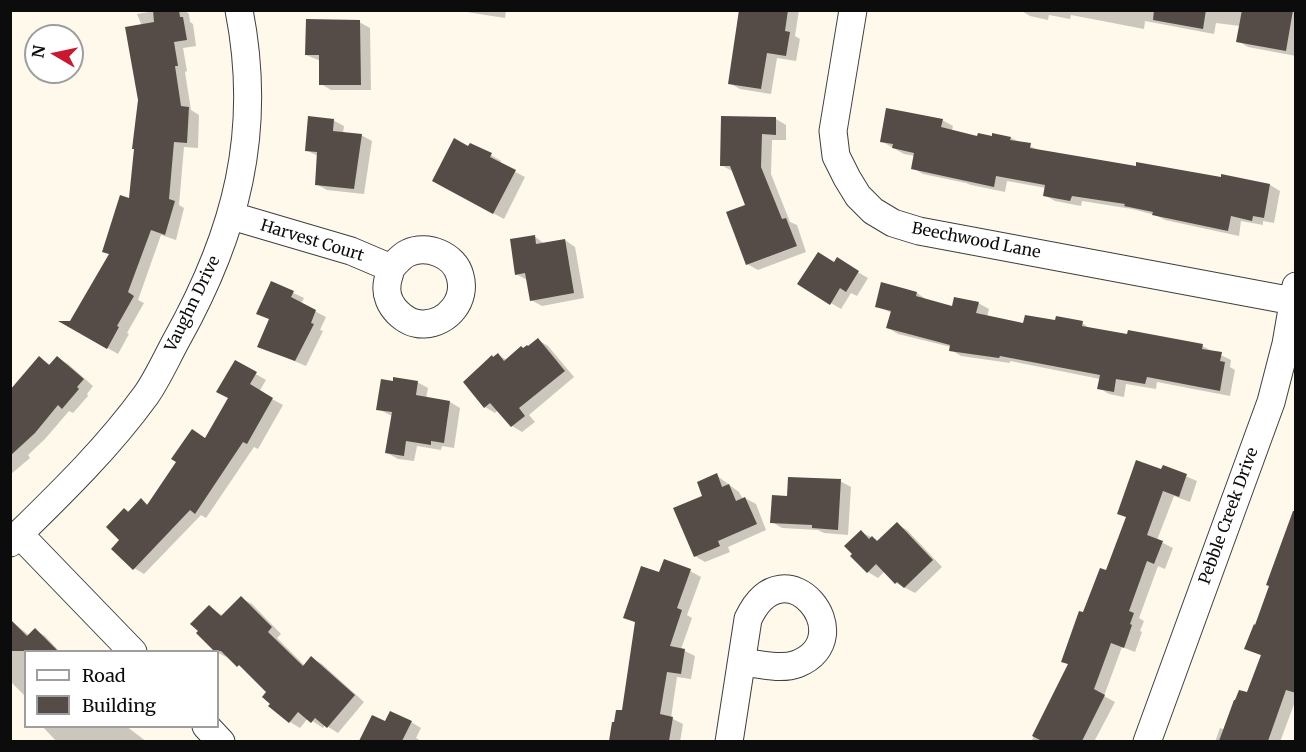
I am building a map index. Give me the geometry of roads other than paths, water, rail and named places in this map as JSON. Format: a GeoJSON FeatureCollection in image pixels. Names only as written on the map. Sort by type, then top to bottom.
{"type":"FeatureCollection","features":[{"type":"Feature","properties":{"kind":"street","name":"Vaughn Drive"},"geometry":{"type":"LineString","coordinates":[[15,538],[102,449],[147,393],[194,309],[215,264],[232,216],[243,162],[248,109],[245,40],[239,10]]}},
{"type":"Feature","properties":{"kind":"street","name":"Beechwood Lane"},"geometry":{"type":"LineString","coordinates":[[853,10],[832,130],[836,156],[847,178],[858,196],[873,211],[893,223],[919,231],[1294,293]]}},
{"type":"Feature","properties":{"kind":"street","name":"Harvest Court"},"geometry":{"type":"LineString","coordinates":[[232,216],[351,251],[391,268]]}},
{"type":"Feature","properties":{"kind":"street","name":"Pebble Creek Drive"},"geometry":{"type":"LineString","coordinates":[[1147,741],[1271,402],[1286,344],[1294,293]]}},
{"type":"Feature","properties":{"kind":"street"},"geometry":{"type":"LineString","coordinates":[[15,538],[132,650]]}},
{"type":"Feature","properties":{"kind":"street"},"geometry":{"type":"LineString","coordinates":[[729,741],[742,662]]}},
{"type":"Feature","properties":{"kind":"street"},"geometry":{"type":"LineString","coordinates":[[208,728],[221,741]]}}]}
